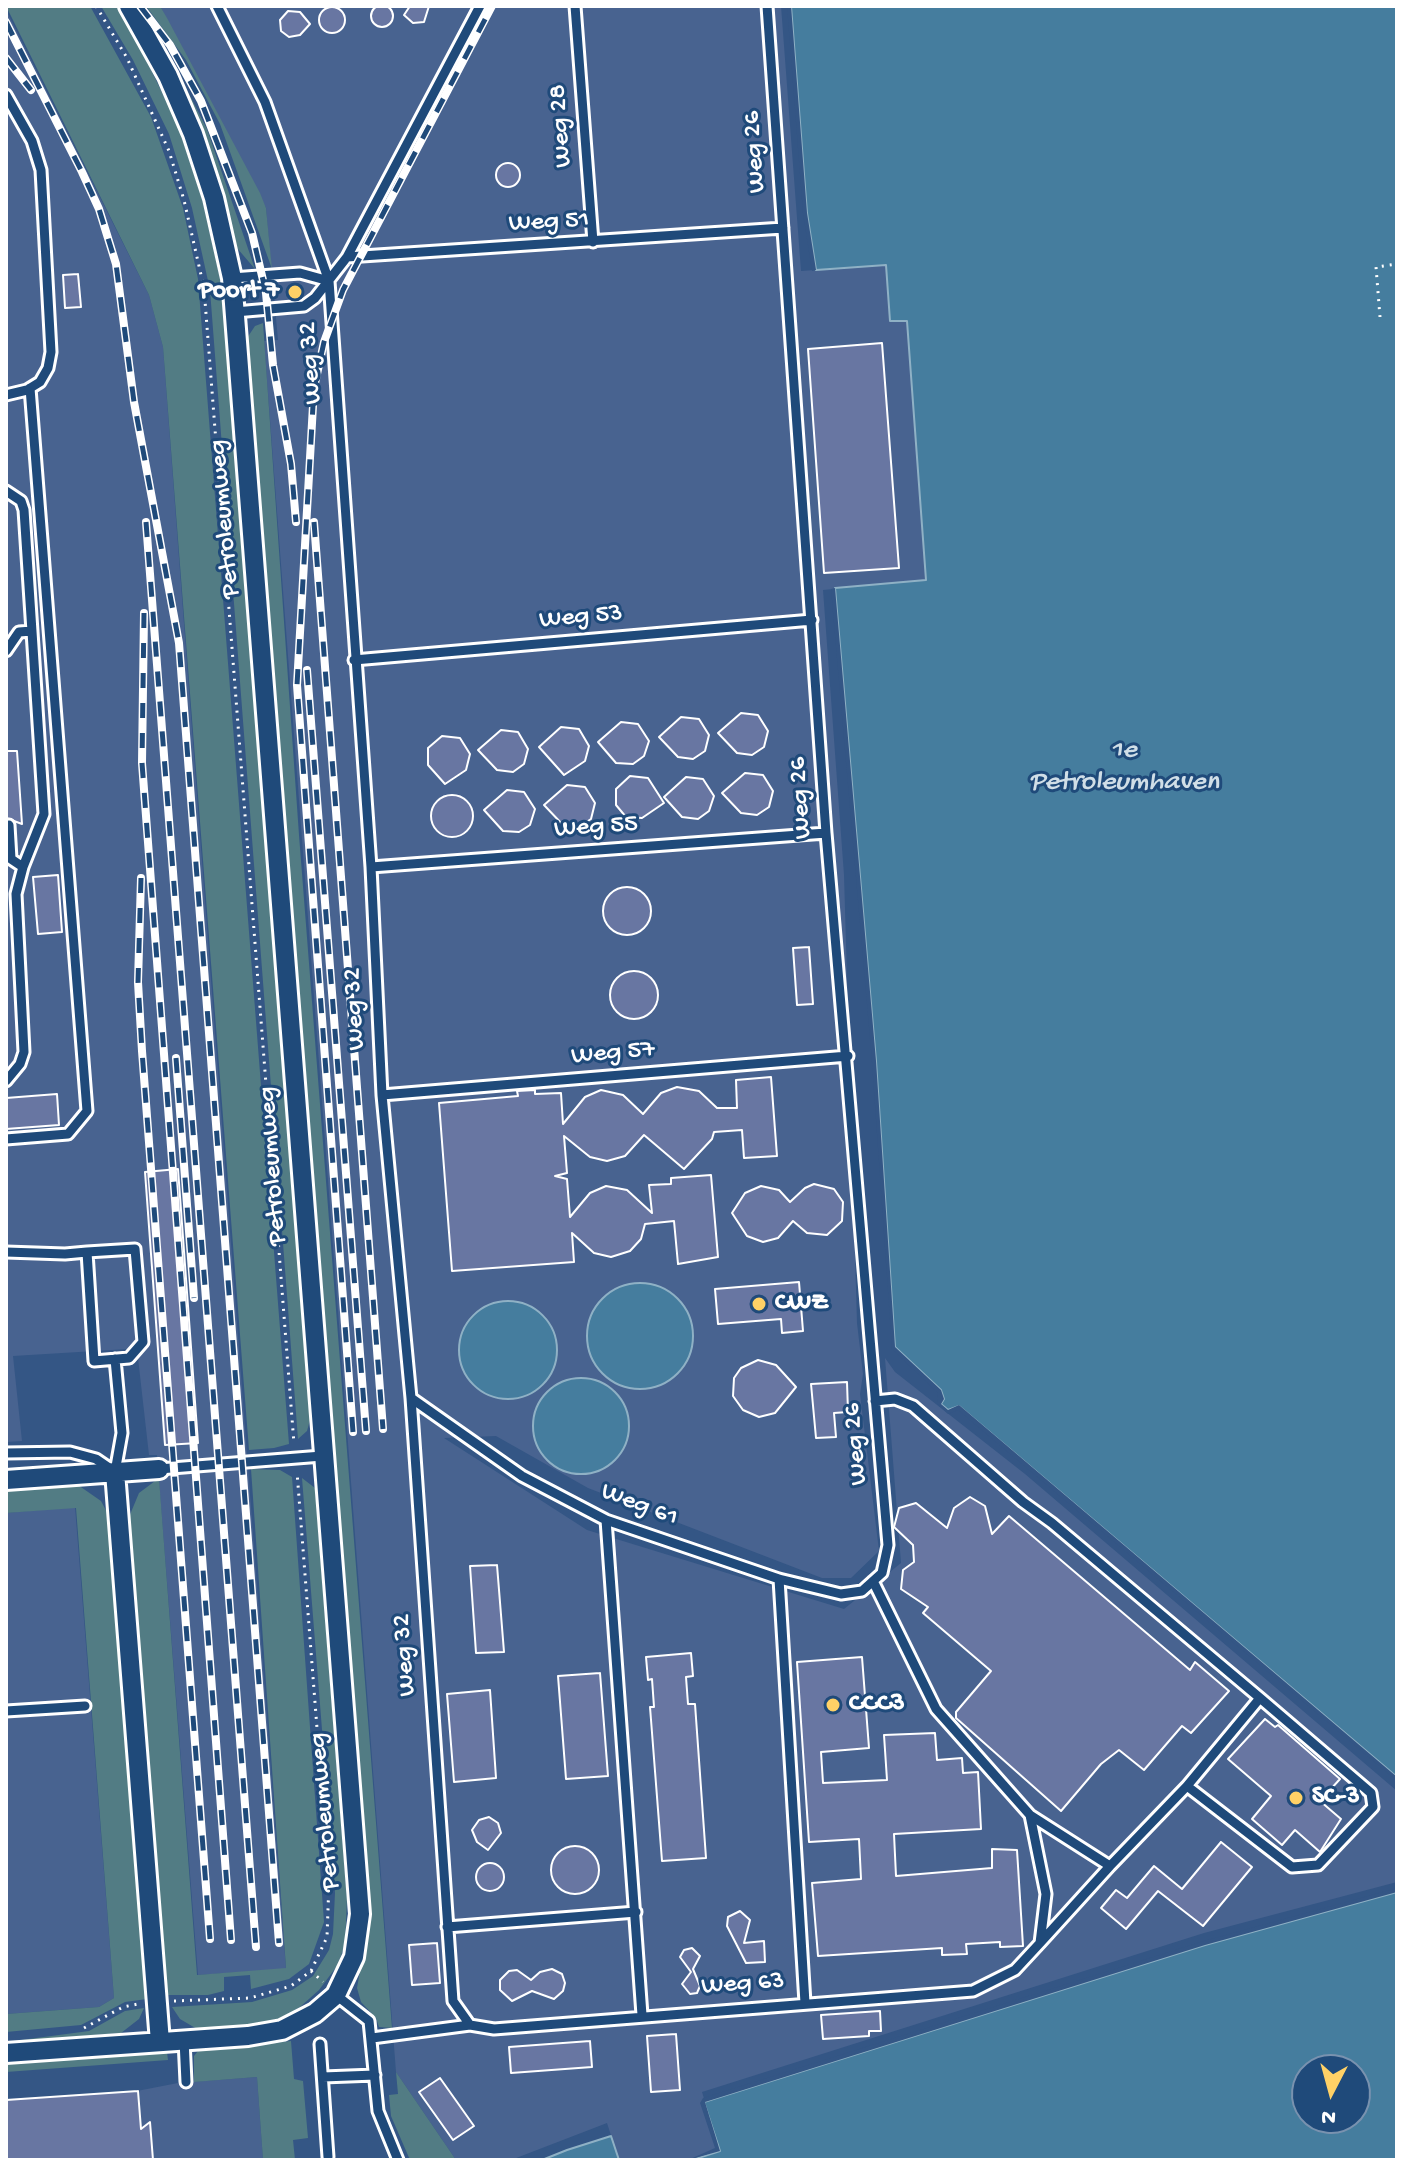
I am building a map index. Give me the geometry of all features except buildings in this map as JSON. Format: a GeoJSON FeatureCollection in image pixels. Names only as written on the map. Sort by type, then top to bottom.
{"type":"FeatureCollection","features":[{"type":"Feature","properties":{"kind":"street","name":"Petroleumweg"},"geometry":{"type":"LineString","coordinates":[[6,2053],[282,2030],[315,2013],[336,1995],[354,1957],[360,1914],[232,278],[214,198],[193,134],[168,76],[129,6]]}},
{"type":"Feature","properties":{"kind":"street"},"geometry":{"type":"LineString","coordinates":[[6,1480],[159,1469]]}},
{"type":"Feature","properties":{"kind":"street"},"geometry":{"type":"LineString","coordinates":[[115,1472],[160,2042]]}},
{"type":"Feature","properties":{"kind":"lane","name":"Weg 32"},"geometry":{"type":"LineString","coordinates":[[217,6],[265,102],[329,281],[371,867],[382,1095],[411,1398],[447,1927],[453,2001],[470,2025]]}},
{"type":"Feature","properties":{"kind":"lane"},"geometry":{"type":"LineString","coordinates":[[235,313],[304,306],[329,281],[347,257],[480,6]]}},
{"type":"Feature","properties":{"kind":"lane","name":"Weg 28"},"geometry":{"type":"LineString","coordinates":[[575,6],[593,242]]}},
{"type":"Feature","properties":{"kind":"lane","name":"Weg 26"},"geometry":{"type":"LineString","coordinates":[[767,6],[826,833],[848,1056],[888,1545],[882,1573],[873,1581]]}},
{"type":"Feature","properties":{"kind":"lane"},"geometry":{"type":"LineString","coordinates":[[6,95],[32,141],[41,170],[48,297],[48,368],[30,388],[6,395]]}},
{"type":"Feature","properties":{"kind":"lane","name":"Weg 51"},"geometry":{"type":"LineString","coordinates":[[347,257],[783,228]]}},
{"type":"Feature","properties":{"kind":"lane"},"geometry":{"type":"LineString","coordinates":[[232,278],[300,273],[329,281]]}},
{"type":"Feature","properties":{"kind":"lane"},"geometry":{"type":"LineString","coordinates":[[6,1139],[68,1134],[87,1111],[30,388]]}},
{"type":"Feature","properties":{"kind":"lane"},"geometry":{"type":"LineString","coordinates":[[6,491],[21,501],[24,510],[44,814],[16,894],[24,1052],[6,1081]]}},
{"type":"Feature","properties":{"kind":"lane","name":"Weg 53"},"geometry":{"type":"LineString","coordinates":[[354,660],[812,620]]}},
{"type":"Feature","properties":{"kind":"lane"},"geometry":{"type":"LineString","coordinates":[[6,651],[19,632],[32,631]]}},
{"type":"Feature","properties":{"kind":"lane"},"geometry":{"type":"LineString","coordinates":[[9,825],[11,859],[23,867]]}},
{"type":"Feature","properties":{"kind":"lane","name":"Weg 55"},"geometry":{"type":"LineString","coordinates":[[371,867],[826,833]]}},
{"type":"Feature","properties":{"kind":"lane","name":"Weg 57"},"geometry":{"type":"LineString","coordinates":[[382,1095],[848,1056]]}},
{"type":"Feature","properties":{"kind":"lane"},"geometry":{"type":"LineString","coordinates":[[6,1252],[135,1249],[143,1342],[129,1358],[94,1361],[87,1252]]}},
{"type":"Feature","properties":{"kind":"lane"},"geometry":{"type":"LineString","coordinates":[[6,1453],[70,1452],[96,1459],[115,1472],[122,1433],[115,1359]]}},
{"type":"Feature","properties":{"kind":"lane","name":"Weg 61"},"geometry":{"type":"LineString","coordinates":[[411,1398],[522,1476],[606,1520],[779,1579],[841,1594],[862,1591],[873,1581]]}},
{"type":"Feature","properties":{"kind":"lane"},"geometry":{"type":"LineString","coordinates":[[875,1401],[895,1399],[913,1406],[1371,1793],[1373,1807],[1318,1865],[1292,1867],[1187,1786]]}},
{"type":"Feature","properties":{"kind":"lane"},"geometry":{"type":"LineString","coordinates":[[159,1469],[322,1456]]}},
{"type":"Feature","properties":{"kind":"lane"},"geometry":{"type":"LineString","coordinates":[[606,1520],[642,2015]]}},
{"type":"Feature","properties":{"kind":"lane"},"geometry":{"type":"LineString","coordinates":[[779,1579],[805,2003]]}},
{"type":"Feature","properties":{"kind":"lane"},"geometry":{"type":"LineString","coordinates":[[873,1581],[936,1709],[1030,1815],[1110,1866]]}},
{"type":"Feature","properties":{"kind":"lane"},"geometry":{"type":"LineString","coordinates":[[1040,1943],[1187,1786],[1260,1698]]}},
{"type":"Feature","properties":{"kind":"lane"},"geometry":{"type":"LineString","coordinates":[[6,1711],[85,1706]]}},
{"type":"Feature","properties":{"kind":"lane"},"geometry":{"type":"LineString","coordinates":[[1030,1815],[1046,1894],[1040,1943]]}},
{"type":"Feature","properties":{"kind":"lane"},"geometry":{"type":"LineString","coordinates":[[447,1927],[636,1912]]}},
{"type":"Feature","properties":{"kind":"lane","name":"Weg 63"},"geometry":{"type":"LineString","coordinates":[[372,2038],[470,2025],[494,2029],[973,1991],[1015,1970],[1040,1943]]}},
{"type":"Feature","properties":{"kind":"lane"},"geometry":{"type":"LineString","coordinates":[[336,1995],[369,2021],[378,2111],[398,2160]]}},
{"type":"Feature","properties":{"kind":"lane"},"geometry":{"type":"LineString","coordinates":[[184,2040],[186,2082]]}},
{"type":"Feature","properties":{"kind":"lane"},"geometry":{"type":"LineString","coordinates":[[320,2044],[328,2157]]}},
{"type":"Feature","properties":{"kind":"lane"},"geometry":{"type":"LineString","coordinates":[[323,2077],[375,2075]]}},
{"type":"Feature","properties":{"kind":"path","name":"Petroleumweg"},"geometry":{"type":"LineString","coordinates":[[80,2029],[123,2007],[268,1995],[291,1986],[311,1971],[327,1937],[329,1882],[204,288],[191,226],[169,151],[127,58],[96,6]]}},
{"type":"Feature","properties":{"kind":"path"},"geometry":{"type":"LineString","coordinates":[[1380,317],[1376,267],[1397,264]]}},
{"type":"Feature","properties":{"kind":"shaded area"},"geometry":{"type":"Polygon","coordinates":[[[160,6],[781,6],[801,271],[886,265],[890,321],[907,320],[926,580],[823,590],[844,875],[857,1323],[863,1374],[860,1394],[879,1551],[851,1578],[822,1578],[588,1488],[496,1436],[444,1438],[587,1530],[844,1609],[901,1563],[885,1358],[895,1372],[1025,1474],[1397,1791],[1397,1882],[1204,1933],[702,2092],[720,2151],[692,2160],[619,2160],[607,2123],[511,2160],[456,2160],[396,2072],[264,341],[278,340],[266,208],[160,6]]]}},
{"type":"Feature","properties":{"kind":"shaded area"},"geometry":{"type":"Polygon","coordinates":[[[6,10],[149,295],[163,347],[286,1969],[198,1975],[157,1455],[149,1455],[138,1358],[128,1349],[13,1356],[22,1441],[6,1442],[6,10]]]}},
{"type":"Feature","properties":{"kind":"shaded area"},"geometry":{"type":"Polygon","coordinates":[[[75,1507],[114,1998],[99,2007],[6,2014],[6,1513],[75,1507]]]}},
{"type":"Feature","properties":{"kind":"shaded area"},"geometry":{"type":"Polygon","coordinates":[[[257,2077],[263,2160],[6,2160],[6,2100],[137,2091],[178,2083],[257,2077]]]}},
{"type":"Feature","properties":{"kind":"green space"},"geometry":{"type":"Polygon","coordinates":[[[6,6],[90,6],[151,117],[183,208],[198,279],[289,1444],[274,1448],[249,1450],[163,347],[149,295],[6,6]]]}},
{"type":"Feature","properties":{"kind":"green space"},"geometry":{"type":"Polygon","coordinates":[[[101,6],[116,6],[130,27],[177,123],[202,199],[222,287],[310,1420],[307,1431],[298,1439],[210,290],[192,208],[169,134],[133,60],[101,6]]]}},
{"type":"Feature","properties":{"kind":"green space"},"geometry":{"type":"Polygon","coordinates":[[[146,6],[160,6],[260,193],[266,208],[272,269],[220,124],[186,60],[146,6]]]}},
{"type":"Feature","properties":{"kind":"green space"},"geometry":{"type":"Polygon","coordinates":[[[168,53],[207,129],[255,269],[237,248],[214,163],[168,53]]]}},
{"type":"Feature","properties":{"kind":"green space"},"geometry":{"type":"Polygon","coordinates":[[[263,323],[299,835],[392,2028],[379,2027],[376,2018],[361,2002],[357,1988],[369,1920],[247,338],[255,326],[263,323]]]}},
{"type":"Feature","properties":{"kind":"green space"},"geometry":{"type":"Polygon","coordinates":[[[251,1469],[280,1470],[292,1477],[324,1922],[309,1964],[289,1979],[251,1989],[250,1975],[224,1977],[224,1991],[208,1995],[166,1995],[129,1517],[139,1493],[159,1478],[197,1975],[286,1968],[251,1469]]]}},
{"type":"Feature","properties":{"kind":"green space"},"geometry":{"type":"Polygon","coordinates":[[[302,1478],[315,1488],[347,1899],[345,1945],[337,1966],[319,1990],[300,2007],[281,2018],[257,2024],[197,2029],[180,2019],[172,2007],[252,2002],[292,1990],[313,1976],[329,1950],[333,1934],[335,1893],[302,1478]]]}},
{"type":"Feature","properties":{"kind":"green space"},"geometry":{"type":"Polygon","coordinates":[[[78,1485],[101,1501],[110,1518],[147,1999],[125,2002],[81,2025],[6,2032],[6,2014],[99,2007],[114,1998],[76,1508],[6,1513],[6,1491],[78,1485]]]}},
{"type":"Feature","properties":{"kind":"green space"},"geometry":{"type":"Polygon","coordinates":[[[144,2008],[139,2019],[121,2033],[6,2042],[89,2031],[125,2011],[144,2008]]]}},
{"type":"Feature","properties":{"kind":"green space"},"geometry":{"type":"Polygon","coordinates":[[[291,2041],[294,2079],[303,2081],[308,2138],[293,2140],[295,2160],[263,2160],[257,2077],[194,2082],[194,2056],[198,2051],[291,2041]]]}},
{"type":"Feature","properties":{"kind":"green space"},"geometry":{"type":"Polygon","coordinates":[[[167,2052],[168,2060],[6,2072],[6,2064],[167,2052]]]}},
{"type":"Feature","properties":{"kind":"green space"},"geometry":{"type":"Polygon","coordinates":[[[396,2072],[456,2160],[410,2160],[391,2116],[389,2095],[398,2094],[396,2072]]]}},
{"type":"Feature","properties":{"kind":"water","name":"1e Petroleumhaven"},"geometry":{"type":"Polygon","coordinates":[[[791,6],[1397,6],[1397,1777],[959,1406],[948,1410],[941,1404],[944,1399],[941,1390],[895,1347],[876,1061],[835,588],[926,580],[907,321],[890,321],[886,265],[816,270],[807,213],[791,6]]]}},
{"type":"Feature","properties":{"kind":"water"},"geometry":{"type":"Polygon","coordinates":[[[640,1283],[660,1287],[678,1298],[689,1316],[693,1336],[689,1356],[678,1374],[660,1385],[640,1389],[620,1385],[602,1374],[591,1356],[587,1336],[591,1316],[602,1298],[620,1287],[640,1283]]]}},
{"type":"Feature","properties":{"kind":"water"},"geometry":{"type":"Polygon","coordinates":[[[508,1301],[527,1304],[543,1315],[554,1331],[557,1350],[554,1369],[543,1385],[527,1396],[508,1399],[489,1396],[473,1385],[462,1369],[459,1350],[462,1331],[473,1315],[489,1304],[508,1301]]]}},
{"type":"Feature","properties":{"kind":"water"},"geometry":{"type":"Polygon","coordinates":[[[581,1378],[600,1381],[615,1392],[626,1407],[629,1426],[626,1445],[615,1460],[600,1471],[581,1474],[562,1471],[547,1460],[536,1445],[533,1426],[536,1407],[547,1392],[562,1381],[581,1378]]]}},
{"type":"Feature","properties":{"kind":"water"},"geometry":{"type":"Polygon","coordinates":[[[1397,1892],[1397,2160],[692,2160],[720,2151],[704,2102],[1205,1945],[1397,1892]]]}},
{"type":"Feature","properties":{"kind":"water"},"geometry":{"type":"Polygon","coordinates":[[[611,2136],[619,2160],[542,2160],[567,2150],[611,2136]]]}},
{"type":"Feature","properties":{"kind":"pier"},"geometry":{"type":"Polygon","coordinates":[[[787,6],[791,6],[807,213],[816,270],[812,271],[803,213],[787,6]]]}},
{"type":"Feature","properties":{"kind":"pier"},"geometry":{"type":"Polygon","coordinates":[[[835,588],[876,1061],[895,1347],[941,1390],[944,1399],[941,1404],[948,1410],[959,1405],[1397,1777],[1397,1781],[958,1410],[948,1414],[937,1404],[938,1393],[892,1349],[872,1062],[831,589],[835,588]]]}},
{"type":"Feature","properties":{"kind":"pier"},"geometry":{"type":"Polygon","coordinates":[[[1397,1888],[1397,1892],[1205,1945],[705,2102],[720,2151],[688,2160],[715,2148],[700,2103],[703,2098],[1204,1941],[1397,1888]]]}},
{"type":"Feature","properties":{"kind":"railway"},"geometry":{"type":"LineString","coordinates":[[140,6],[170,45],[201,101],[252,233],[266,293],[273,365],[291,464],[296,522]]}},
{"type":"Feature","properties":{"kind":"railway"},"geometry":{"type":"LineString","coordinates":[[353,1432],[297,685],[314,388],[324,342],[343,290],[492,6]]}},
{"type":"Feature","properties":{"kind":"railway"},"geometry":{"type":"LineString","coordinates":[[6,22],[99,209],[116,264],[134,402],[179,643],[279,1943]]}},
{"type":"Feature","properties":{"kind":"railway"},"geometry":{"type":"LineString","coordinates":[[6,58],[31,90]]}},
{"type":"Feature","properties":{"kind":"railway"},"geometry":{"type":"LineString","coordinates":[[146,522],[256,1947]]}},
{"type":"Feature","properties":{"kind":"railway"},"geometry":{"type":"LineString","coordinates":[[314,522],[383,1429]]}},
{"type":"Feature","properties":{"kind":"railway"},"geometry":{"type":"LineString","coordinates":[[144,613],[142,763],[231,1940]]}},
{"type":"Feature","properties":{"kind":"railway"},"geometry":{"type":"LineString","coordinates":[[307,670],[366,1431]]}},
{"type":"Feature","properties":{"kind":"railway"},"geometry":{"type":"LineString","coordinates":[[141,878],[138,982],[142,1051],[210,1939]]}},
{"type":"Feature","properties":{"kind":"railway"},"geometry":{"type":"LineString","coordinates":[[176,1058],[194,1298]]}},
{"type":"Feature","properties":{"kind":"place","name":"Poort 7"},"geometry":{"type":"Point","coordinates":[295,292]}},
{"type":"Feature","properties":{"kind":"place","name":"CWZ"},"geometry":{"type":"Point","coordinates":[759,1304]}},
{"type":"Feature","properties":{"kind":"place","name":"CCC3"},"geometry":{"type":"Point","coordinates":[833,1705]}},
{"type":"Feature","properties":{"kind":"place","name":"SC-3"},"geometry":{"type":"Point","coordinates":[1296,1798]}}]}
